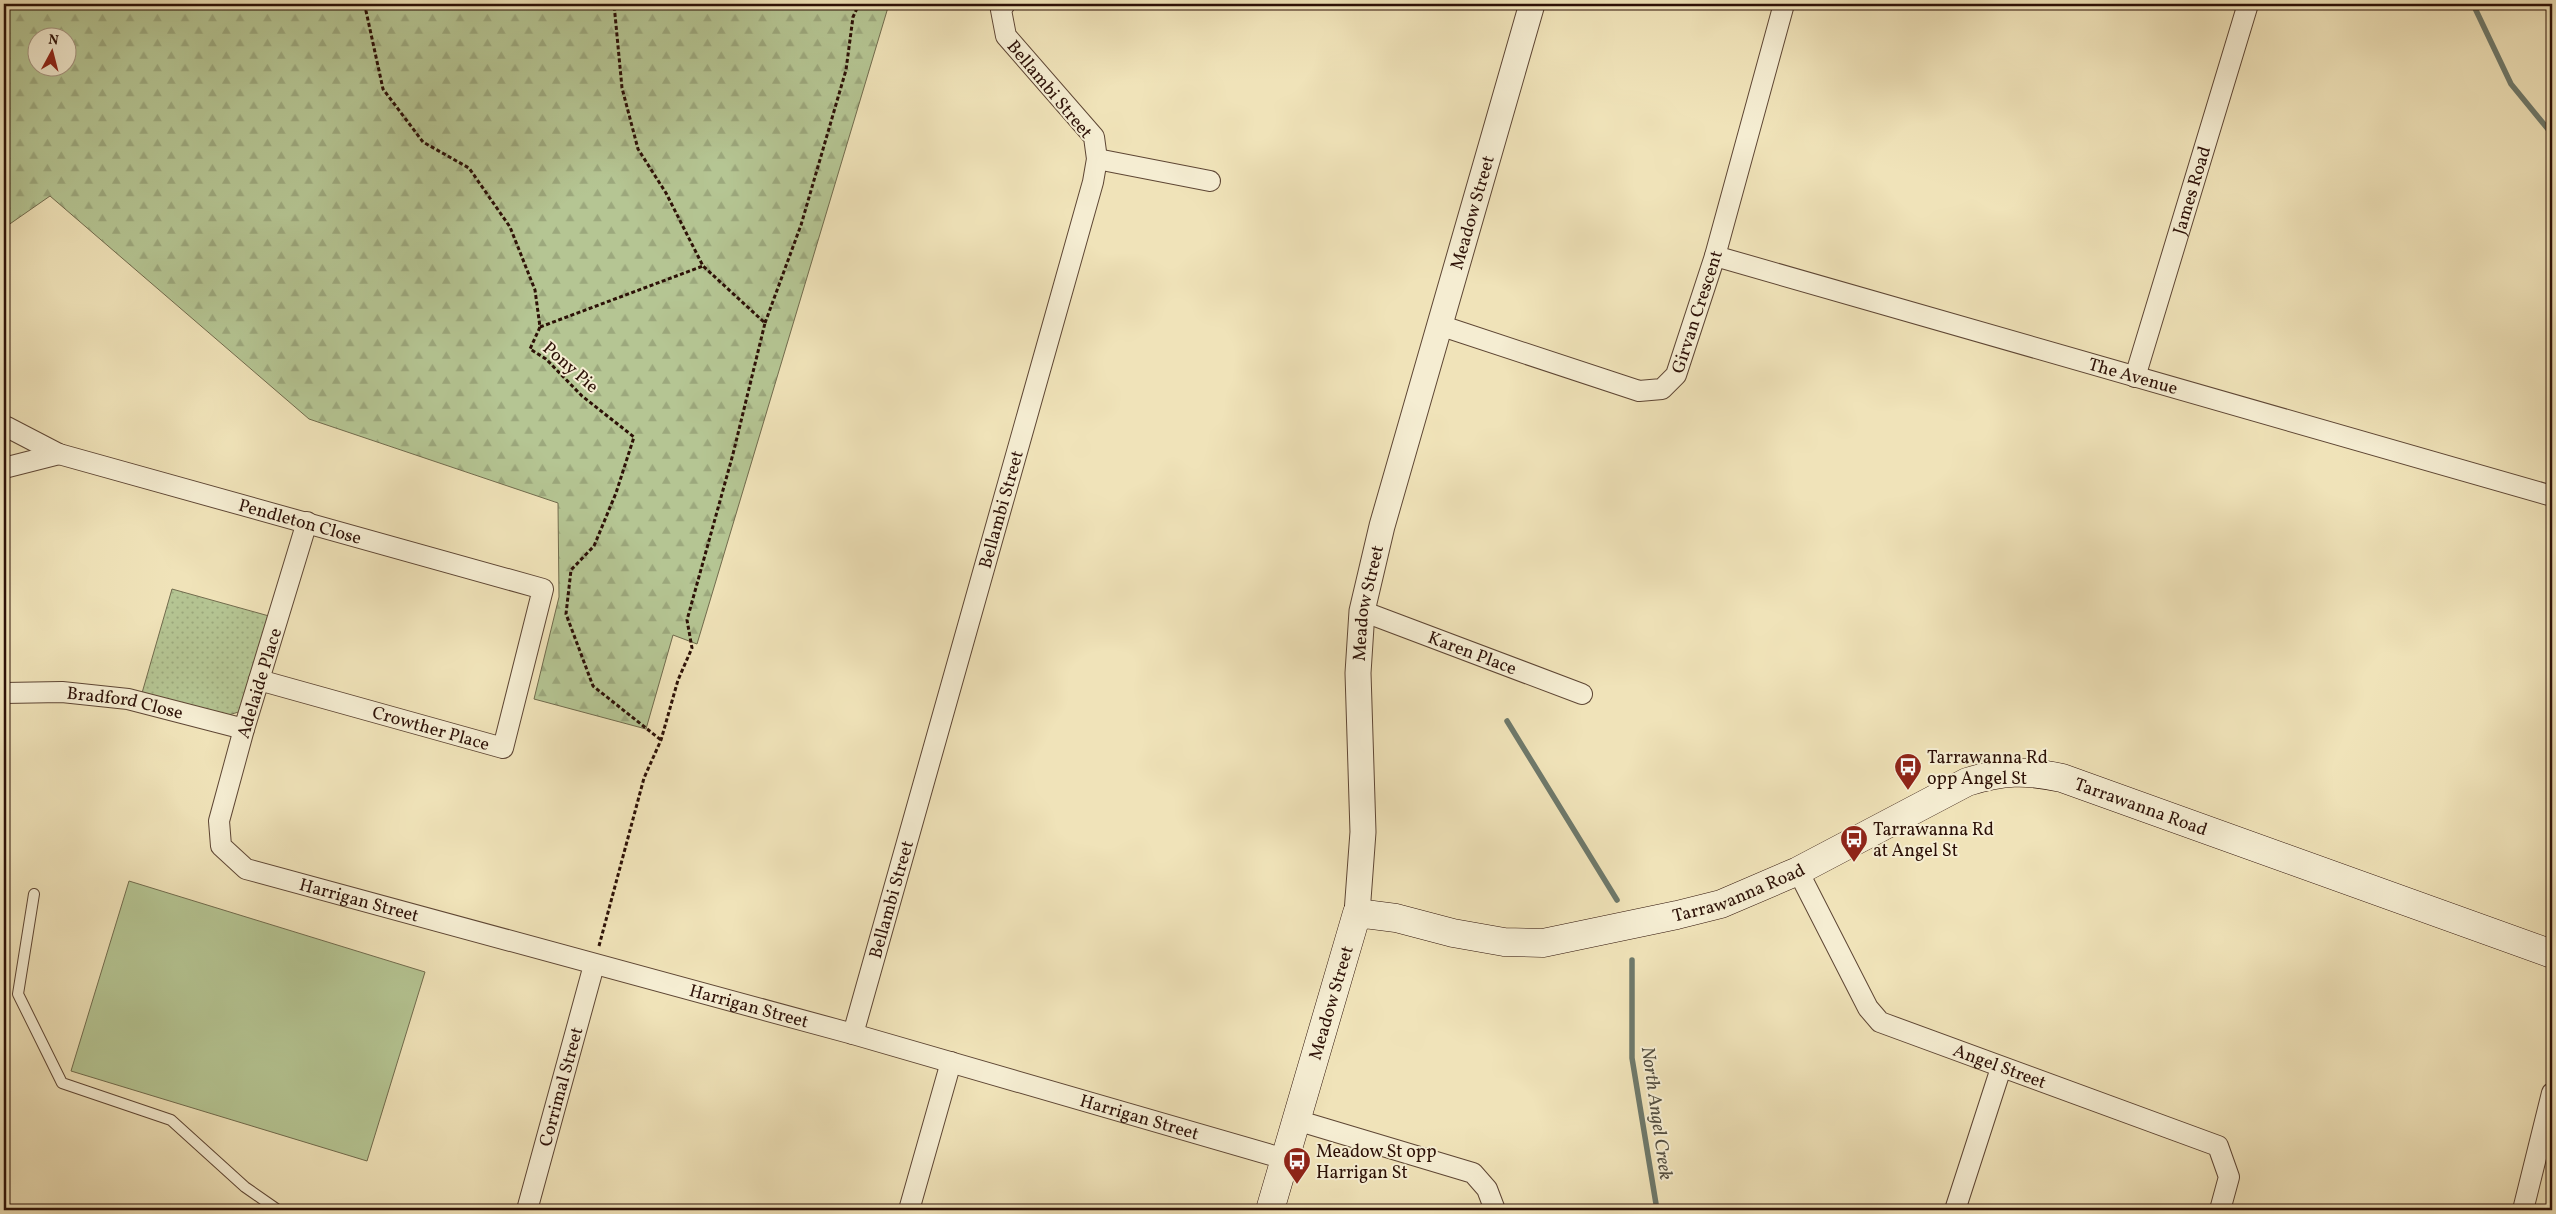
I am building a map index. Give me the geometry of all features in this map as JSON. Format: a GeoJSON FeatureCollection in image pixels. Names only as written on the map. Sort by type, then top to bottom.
{"type":"FeatureCollection","features":[{"type":"Feature","properties":{"kind":"main road","name":"Tarrawanna Road"},"geometry":{"type":"LineString","coordinates":[[1357,913],[1396,918],[1453,933],[1504,942],[1543,942],[1721,904],[1798,871],[1967,782],[2016,771],[2062,778],[2552,954]]}},
{"type":"Feature","properties":{"kind":"main road","name":"Meadow Street"},"geometry":{"type":"LineString","coordinates":[[1270,1210],[1357,913]]}},
{"type":"Feature","properties":{"kind":"street","name":"Meadow Street"},"geometry":{"type":"LineString","coordinates":[[1357,913],[1364,832],[1358,673],[1362,611],[1382,526],[1532,4]]}},
{"type":"Feature","properties":{"kind":"street","name":"Girvan Crescent"},"geometry":{"type":"LineString","coordinates":[[1439,325],[1639,390],[1662,388],[1676,375],[1715,256],[1784,4]]}},
{"type":"Feature","properties":{"kind":"street","name":"James Road"},"geometry":{"type":"LineString","coordinates":[[2135,377],[2248,4]]}},
{"type":"Feature","properties":{"kind":"street","name":"Bellambi Street"},"geometry":{"type":"LineString","coordinates":[[853,1034],[1093,182],[1097,159],[1094,137],[1006,36],[1003,7]]}},
{"type":"Feature","properties":{"kind":"street"},"geometry":{"type":"LineString","coordinates":[[1097,159],[1210,181]]}},
{"type":"Feature","properties":{"kind":"street","name":"The Avenue"},"geometry":{"type":"LineString","coordinates":[[1715,256],[2552,496]]}},
{"type":"Feature","properties":{"kind":"street","name":"Pendleton Close"},"geometry":{"type":"LineString","coordinates":[[4,428],[7,427],[59,454],[543,589]]}},
{"type":"Feature","properties":{"kind":"street","name":"Pendleton Close"},"geometry":{"type":"LineString","coordinates":[[4,468],[59,454]]}},
{"type":"Feature","properties":{"kind":"street","name":"Adelaide Place"},"geometry":{"type":"LineString","coordinates":[[221,846],[219,821],[244,729],[308,522]]}},
{"type":"Feature","properties":{"kind":"street","name":"Crowther Place"},"geometry":{"type":"LineString","coordinates":[[259,680],[503,748],[543,589]]}},
{"type":"Feature","properties":{"kind":"street","name":"Karen Place"},"geometry":{"type":"LineString","coordinates":[[1362,611],[1582,694]]}},
{"type":"Feature","properties":{"kind":"street","name":"Bradford Close"},"geometry":{"type":"LineString","coordinates":[[4,692],[62,692],[128,699],[244,729]]}},
{"type":"Feature","properties":{"kind":"street","name":"Harrigan Street"},"geometry":{"type":"LineString","coordinates":[[221,846],[246,869],[853,1034],[1285,1159]]}},
{"type":"Feature","properties":{"kind":"street","name":"Angel Street"},"geometry":{"type":"LineString","coordinates":[[1798,871],[1868,1008],[1880,1022],[2001,1068],[2218,1146],[2229,1176],[2220,1210]]}},
{"type":"Feature","properties":{"kind":"street","name":"Corrimal Street"},"geometry":{"type":"LineString","coordinates":[[527,1210],[594,965]]}},
{"type":"Feature","properties":{"kind":"street"},"geometry":{"type":"LineString","coordinates":[[909,1210],[951,1062]]}},
{"type":"Feature","properties":{"kind":"street"},"geometry":{"type":"LineString","coordinates":[[1955,1210],[2001,1068]]}},
{"type":"Feature","properties":{"kind":"street"},"geometry":{"type":"LineString","coordinates":[[2523,1210],[2552,1093]]}},
{"type":"Feature","properties":{"kind":"street"},"geometry":{"type":"LineString","coordinates":[[1296,1120],[1473,1173],[1487,1189],[1495,1210]]}},
{"type":"Feature","properties":{"kind":"lane"},"geometry":{"type":"LineString","coordinates":[[34,894],[18,994],[62,1083],[171,1120],[245,1187],[278,1210]]}},
{"type":"Feature","properties":{"kind":"path","name":"Pony Pie"},"geometry":{"type":"LineString","coordinates":[[368,4],[366,11],[383,88],[423,142],[469,168],[510,227],[535,290],[540,327],[530,349],[546,359],[582,396],[634,437],[616,493],[594,546],[571,570],[566,614],[593,686],[661,740]]}},
{"type":"Feature","properties":{"kind":"path"},"geometry":{"type":"LineString","coordinates":[[614,4],[622,88],[638,150],[666,193],[703,266],[765,323]]}},
{"type":"Feature","properties":{"kind":"path"},"geometry":{"type":"LineString","coordinates":[[594,965],[644,778],[661,740],[678,680],[692,648],[687,620],[734,454],[765,323],[803,216],[846,70],[853,17],[859,4]]}},
{"type":"Feature","properties":{"kind":"path"},"geometry":{"type":"LineString","coordinates":[[540,327],[703,266]]}},
{"type":"Feature","properties":{"kind":"green space"},"geometry":{"type":"Polygon","coordinates":[[[4,4],[889,4],[697,644],[673,635],[646,729],[534,699],[559,597],[558,503],[309,419],[50,196],[4,228],[4,4]]]}},
{"type":"Feature","properties":{"kind":"green space"},"geometry":{"type":"Polygon","coordinates":[[[172,589],[269,616],[242,711],[225,716],[142,693],[172,589]]]}},
{"type":"Feature","properties":{"kind":"green space"},"geometry":{"type":"Polygon","coordinates":[[[129,881],[425,972],[367,1161],[71,1071],[129,881]]]}},
{"type":"Feature","properties":{"kind":"waterway"},"geometry":{"type":"LineString","coordinates":[[2473,4],[2511,84],[2552,134]]}},
{"type":"Feature","properties":{"kind":"waterway","name":"North Angel Creek"},"geometry":{"type":"LineString","coordinates":[[1507,721],[1617,900]]}},
{"type":"Feature","properties":{"kind":"waterway","name":"North Angel Creek"},"geometry":{"type":"LineString","coordinates":[[1632,960],[1632,1058],[1657,1210]]}},
{"type":"Feature","properties":{"kind":"place","name":"Tarrawanna Rd opp Angel St"},"geometry":{"type":"Point","coordinates":[1908,791]}},
{"type":"Feature","properties":{"kind":"place","name":"Tarrawanna Rd at Angel St"},"geometry":{"type":"Point","coordinates":[1854,863]}},
{"type":"Feature","properties":{"kind":"place","name":"Meadow St opp Harrigan St"},"geometry":{"type":"Point","coordinates":[1297,1185]}}]}
